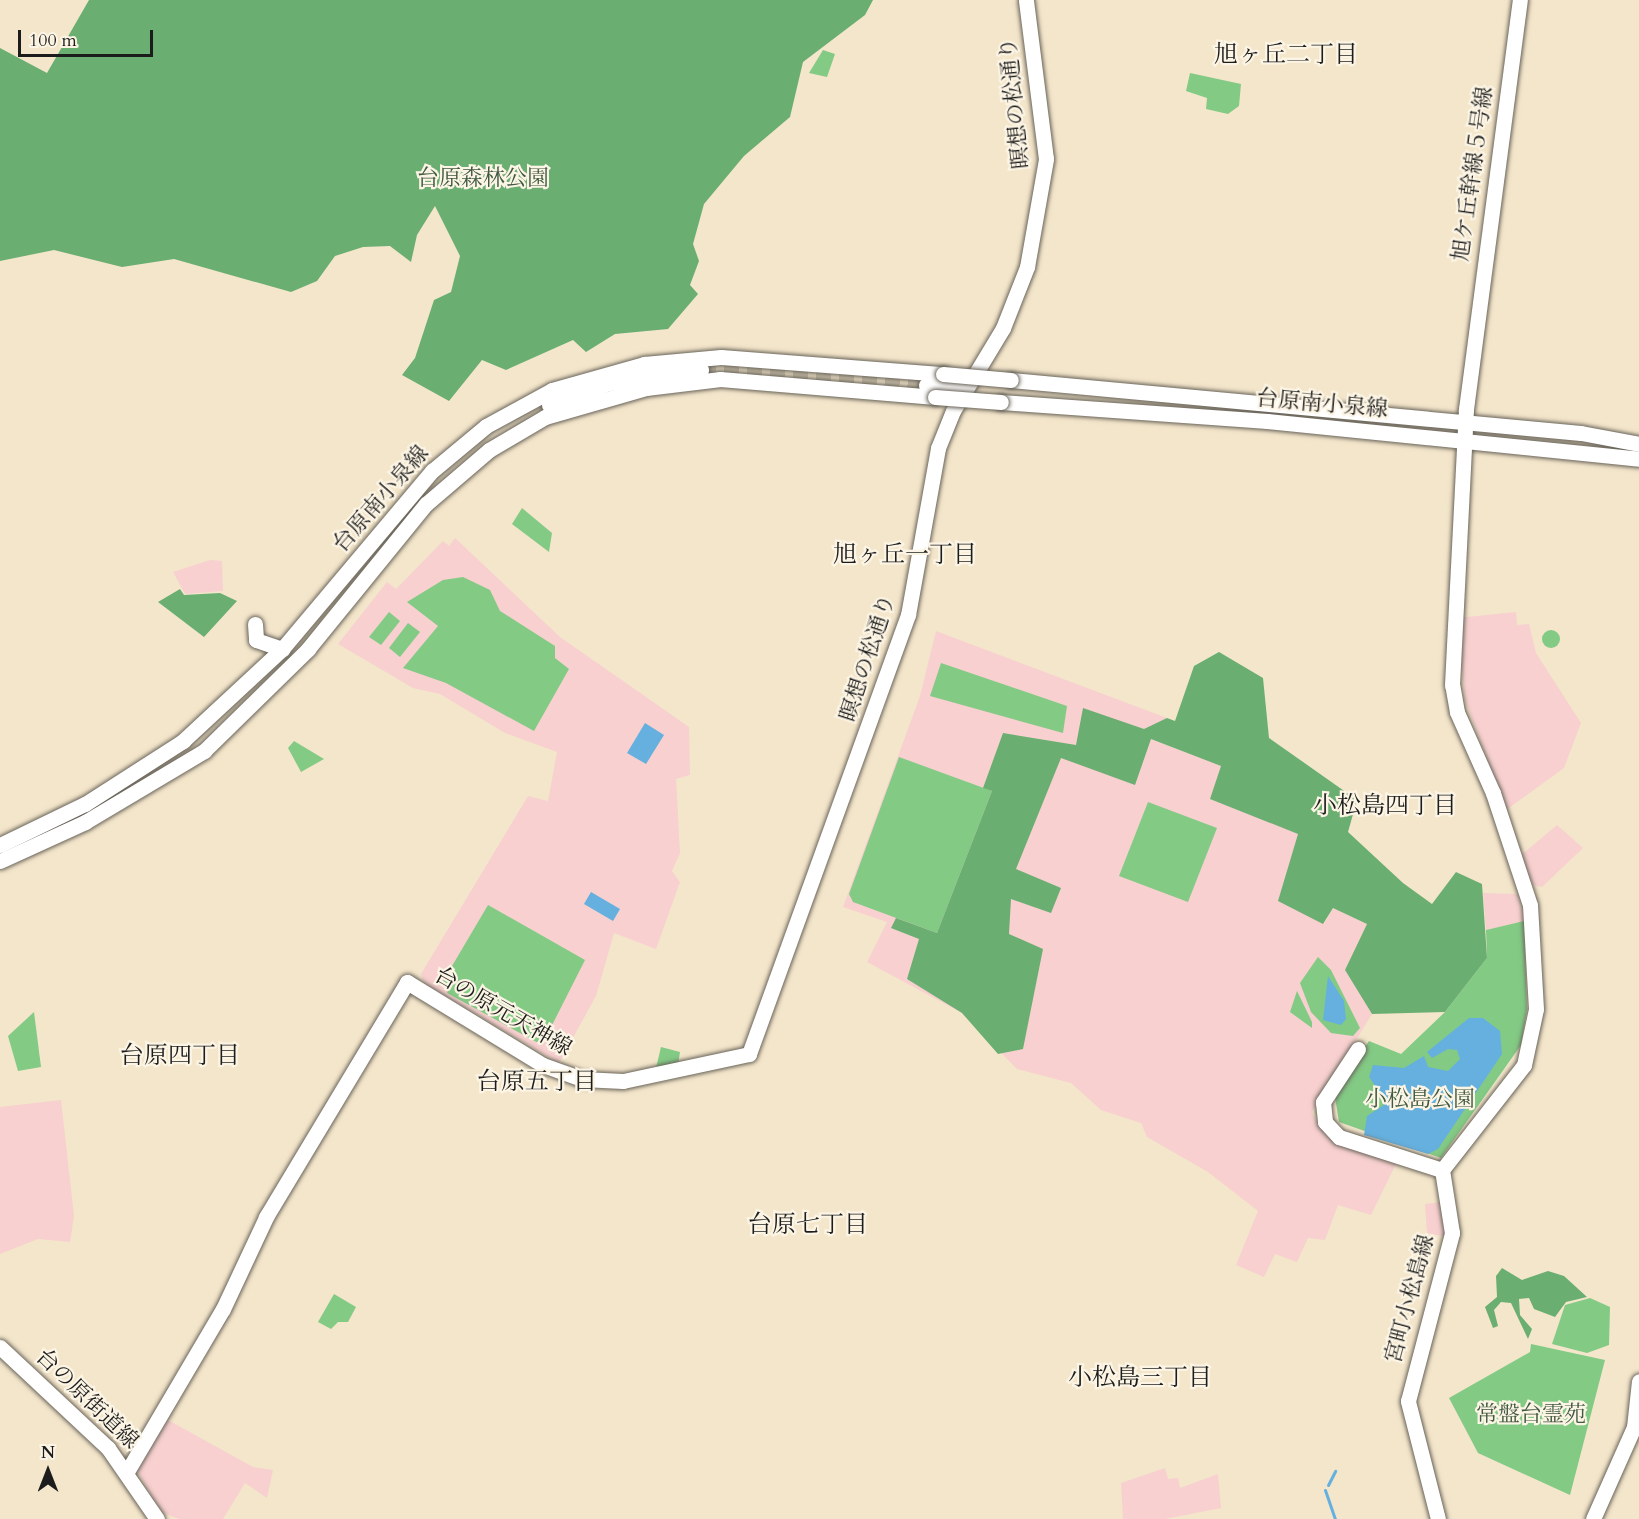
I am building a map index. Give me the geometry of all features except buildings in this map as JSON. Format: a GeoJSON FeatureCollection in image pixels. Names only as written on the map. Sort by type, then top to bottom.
{"type":"FeatureCollection","features":[{"type":"Feature","properties":{"kind":"street","name":"瞑想の松通り"},"geometry":{"type":"LineString","coordinates":[[751,1048],[908,615],[931,473],[966,389],[1016,299],[1041,207],[1045,143],[1026,0]]}},
{"type":"Feature","properties":{"kind":"street","name":"旭ケ丘幹線５号線"},"geometry":{"type":"LineString","coordinates":[[1442,1170],[1524,1065],[1536,1009],[1526,888],[1453,700],[1465,423],[1520,0]]}},
{"type":"Feature","properties":{"kind":"street"},"geometry":{"type":"LineString","coordinates":[[720,379],[721,357]]}},
{"type":"Feature","properties":{"kind":"street","name":"台原南小泉線"},"geometry":{"type":"LineString","coordinates":[[0,845],[85,804],[183,741],[282,649],[457,448],[527,402],[608,371],[721,357],[901,370],[1465,423],[1636,450]]}},
{"type":"Feature","properties":{"kind":"street"},"geometry":{"type":"LineString","coordinates":[[385,529],[446,470],[478,447],[575,394],[655,374],[701,370]]}},
{"type":"Feature","properties":{"kind":"street"},"geometry":{"type":"LineString","coordinates":[[899,394],[901,370]]}},
{"type":"Feature","properties":{"kind":"street"},"geometry":{"type":"LineString","coordinates":[[426,504],[489,450],[545,417],[635,390],[720,379],[899,394],[966,389]]}},
{"type":"Feature","properties":{"kind":"street","name":"台原南小泉線"},"geometry":{"type":"LineString","coordinates":[[930,391],[1001,402],[1464,439],[1636,450]]}},
{"type":"Feature","properties":{"kind":"street"},"geometry":{"type":"LineString","coordinates":[[0,861],[85,822],[204,751],[308,650],[426,504],[478,447]]}},
{"type":"Feature","properties":{"kind":"street"},"geometry":{"type":"LineString","coordinates":[[255,624],[256,640],[282,649]]}},
{"type":"Feature","properties":{"kind":"street","name":"台の原元天神線"},"geometry":{"type":"LineString","coordinates":[[128,1470],[223,1309],[267,1217],[407,982],[543,1065],[582,1079],[634,1079],[743,1057],[751,1048]]}},
{"type":"Feature","properties":{"kind":"street"},"geometry":{"type":"LineString","coordinates":[[1358,1049],[1323,1102],[1325,1122],[1339,1137],[1442,1170]]}},
{"type":"Feature","properties":{"kind":"street","name":"宮町小松島線"},"geometry":{"type":"LineString","coordinates":[[1438,1519],[1408,1401],[1452,1233],[1442,1170]]}},
{"type":"Feature","properties":{"kind":"street","name":"台の原街道線"},"geometry":{"type":"LineString","coordinates":[[0,1347],[128,1470],[157,1519]]}},
{"type":"Feature","properties":{"kind":"street"},"geometry":{"type":"LineString","coordinates":[[1593,1519],[1634,1427],[1639,1381]]}},
{"type":"Feature","properties":{"kind":"shaded area"},"geometry":{"type":"Polygon","coordinates":[[[455,538],[560,637],[689,727],[690,775],[676,779],[680,853],[672,871],[680,882],[656,949],[614,933],[596,996],[559,1063],[424,983],[421,974],[528,796],[548,801],[557,752],[505,733],[440,694],[413,688],[338,644],[387,582],[396,589],[443,541],[449,546],[455,538]]]}},
{"type":"Feature","properties":{"kind":"shaded area"},"geometry":{"type":"Polygon","coordinates":[[[210,560],[222,561],[223,591],[185,594],[173,572],[210,560]]]}},
{"type":"Feature","properties":{"kind":"shaded area"},"geometry":{"type":"Polygon","coordinates":[[[1516,612],[1517,625],[1529,624],[1536,653],[1581,723],[1564,768],[1506,810],[1465,700],[1457,618],[1516,612]]]}},
{"type":"Feature","properties":{"kind":"shaded area"},"geometry":{"type":"Polygon","coordinates":[[[936,631],[1167,718],[1151,739],[1221,766],[1211,799],[1299,834],[1324,924],[1333,908],[1367,924],[1345,970],[1372,1014],[1312,1112],[1317,1123],[1338,1142],[1397,1162],[1371,1215],[1338,1205],[1325,1240],[1308,1238],[1297,1262],[1275,1254],[1264,1277],[1236,1265],[1258,1211],[1208,1172],[1147,1137],[1141,1123],[1101,1110],[1071,1083],[1017,1069],[962,1013],[867,962],[887,922],[843,907],[920,696],[936,631]]]}},
{"type":"Feature","properties":{"kind":"shaded area"},"geometry":{"type":"Polygon","coordinates":[[[1557,825],[1583,848],[1542,887],[1533,885],[1519,857],[1557,825]]]}},
{"type":"Feature","properties":{"kind":"shaded area"},"geometry":{"type":"Polygon","coordinates":[[[1483,893],[1518,894],[1524,921],[1486,930],[1483,893]]]}},
{"type":"Feature","properties":{"kind":"shaded area"},"geometry":{"type":"Polygon","coordinates":[[[61,1100],[74,1216],[70,1242],[38,1239],[0,1254],[0,1107],[61,1100]]]}},
{"type":"Feature","properties":{"kind":"shaded area"},"geometry":{"type":"Polygon","coordinates":[[[1442,1202],[1447,1237],[1427,1233],[1425,1204],[1442,1202]]]}},
{"type":"Feature","properties":{"kind":"shaded area"},"geometry":{"type":"Polygon","coordinates":[[[168,1420],[253,1467],[273,1470],[267,1498],[245,1483],[223,1519],[179,1519],[161,1512],[136,1469],[168,1420]]]}},
{"type":"Feature","properties":{"kind":"shaded area"},"geometry":{"type":"Polygon","coordinates":[[[1165,1468],[1168,1479],[1178,1478],[1180,1488],[1218,1474],[1221,1508],[1165,1519],[1123,1519],[1121,1483],[1165,1468]]]}},
{"type":"Feature","properties":{"kind":"green space","name":"台原森林公園"},"geometry":{"type":"Polygon","coordinates":[[[89,0],[873,0],[865,15],[803,62],[790,117],[744,156],[704,204],[693,244],[699,261],[690,285],[698,294],[668,329],[615,334],[586,352],[573,340],[506,370],[482,360],[449,401],[402,375],[415,358],[434,300],[451,292],[460,256],[435,206],[417,235],[411,262],[390,246],[363,247],[335,256],[317,281],[291,292],[174,259],[122,267],[54,250],[0,261],[0,48],[47,73],[89,0]]]}},
{"type":"Feature","properties":{"kind":"green space"},"geometry":{"type":"Polygon","coordinates":[[[823,50],[835,54],[827,77],[809,73],[823,50]]]}},
{"type":"Feature","properties":{"kind":"green space"},"geometry":{"type":"Polygon","coordinates":[[[1190,73],[1241,84],[1239,106],[1228,114],[1206,109],[1207,98],[1186,91],[1190,73]]]}},
{"type":"Feature","properties":{"kind":"green space"},"geometry":{"type":"Polygon","coordinates":[[[522,508],[552,533],[549,552],[512,524],[522,508]]]}},
{"type":"Feature","properties":{"kind":"green space"},"geometry":{"type":"Polygon","coordinates":[[[463,577],[490,590],[500,611],[555,646],[555,658],[569,669],[534,731],[446,683],[403,668],[438,626],[407,602],[443,580],[463,577]]]}},
{"type":"Feature","properties":{"kind":"green space"},"geometry":{"type":"Polygon","coordinates":[[[180,589],[184,595],[220,593],[237,601],[204,637],[158,602],[180,589]]]}},
{"type":"Feature","properties":{"kind":"green space"},"geometry":{"type":"Polygon","coordinates":[[[389,612],[400,621],[381,645],[369,637],[389,612]]]}},
{"type":"Feature","properties":{"kind":"green space"},"geometry":{"type":"Polygon","coordinates":[[[408,623],[420,632],[400,657],[389,648],[408,623]]]}},
{"type":"Feature","properties":{"kind":"green space"},"geometry":{"type":"Polygon","coordinates":[[[1551,630],[1558,632],[1560,639],[1558,646],[1551,648],[1544,646],[1542,639],[1544,632],[1551,630]]]}},
{"type":"Feature","properties":{"kind":"green space"},"geometry":{"type":"Polygon","coordinates":[[[1219,652],[1263,678],[1269,738],[1357,800],[1348,832],[1403,883],[1432,904],[1456,872],[1482,884],[1487,958],[1445,1012],[1372,1014],[1345,970],[1367,924],[1333,908],[1323,924],[1278,901],[1298,834],[1210,799],[1221,766],[1151,739],[1135,785],[1061,758],[1016,869],[1061,888],[1051,913],[1011,899],[1009,934],[1043,949],[1023,1049],[998,1054],[962,1013],[907,979],[919,939],[891,928],[896,918],[937,933],[992,791],[983,788],[1003,733],[1076,745],[1083,708],[1144,729],[1167,718],[1175,721],[1194,666],[1219,652]]]}},
{"type":"Feature","properties":{"kind":"green space"},"geometry":{"type":"Polygon","coordinates":[[[941,663],[1067,706],[1063,733],[930,696],[941,663]]]}},
{"type":"Feature","properties":{"kind":"green space"},"geometry":{"type":"Polygon","coordinates":[[[294,741],[324,759],[301,772],[288,748],[294,741]]]}},
{"type":"Feature","properties":{"kind":"green space"},"geometry":{"type":"Polygon","coordinates":[[[899,757],[992,791],[937,933],[853,902],[849,894],[899,757]]]}},
{"type":"Feature","properties":{"kind":"green space"},"geometry":{"type":"Polygon","coordinates":[[[1148,802],[1217,828],[1188,902],[1119,876],[1148,802]]]}},
{"type":"Feature","properties":{"kind":"green space"},"geometry":{"type":"Polygon","coordinates":[[[488,905],[585,960],[542,1045],[447,993],[449,988],[442,983],[488,905]]]}},
{"type":"Feature","properties":{"kind":"green space","name":"小松島公園"},"geometry":{"type":"Polygon","coordinates":[[[1524,921],[1527,1009],[1521,1045],[1441,1158],[1339,1122],[1334,1091],[1369,1041],[1401,1054],[1445,1012],[1487,958],[1486,930],[1524,921]]]}},
{"type":"Feature","properties":{"kind":"green space"},"geometry":{"type":"Polygon","coordinates":[[[1318,957],[1331,970],[1360,1028],[1353,1036],[1331,1033],[1311,1012],[1300,983],[1318,957]]]}},
{"type":"Feature","properties":{"kind":"green space"},"geometry":{"type":"Polygon","coordinates":[[[1297,991],[1312,1022],[1312,1028],[1290,1012],[1297,991]]]}},
{"type":"Feature","properties":{"kind":"green space"},"geometry":{"type":"Polygon","coordinates":[[[34,1012],[41,1067],[18,1071],[8,1036],[34,1012]]]}},
{"type":"Feature","properties":{"kind":"green space"},"geometry":{"type":"Polygon","coordinates":[[[661,1047],[680,1052],[678,1065],[656,1068],[661,1047]]]}},
{"type":"Feature","properties":{"kind":"green space"},"geometry":{"type":"Polygon","coordinates":[[[1502,1268],[1522,1280],[1548,1271],[1564,1276],[1587,1297],[1566,1302],[1555,1317],[1534,1309],[1529,1298],[1519,1299],[1520,1315],[1532,1329],[1528,1339],[1511,1303],[1501,1302],[1494,1310],[1498,1326],[1493,1328],[1485,1307],[1497,1297],[1496,1276],[1502,1268]]]}},
{"type":"Feature","properties":{"kind":"green space"},"geometry":{"type":"Polygon","coordinates":[[[334,1294],[356,1307],[348,1322],[338,1322],[331,1329],[318,1322],[334,1294]]]}},
{"type":"Feature","properties":{"kind":"green space"},"geometry":{"type":"Polygon","coordinates":[[[1590,1298],[1610,1307],[1609,1345],[1587,1353],[1552,1344],[1565,1305],[1590,1298]]]}},
{"type":"Feature","properties":{"kind":"green space","name":"常盤台霊苑"},"geometry":{"type":"Polygon","coordinates":[[[1531,1344],[1605,1360],[1570,1495],[1478,1453],[1449,1398],[1530,1352],[1531,1344]]]}},
{"type":"Feature","properties":{"kind":"water"},"geometry":{"type":"Polygon","coordinates":[[[645,723],[664,735],[646,764],[627,753],[645,723]]]}},
{"type":"Feature","properties":{"kind":"water"},"geometry":{"type":"Polygon","coordinates":[[[591,892],[620,909],[613,921],[584,904],[591,892]]]}},
{"type":"Feature","properties":{"kind":"water"},"geometry":{"type":"Polygon","coordinates":[[[1328,976],[1344,1001],[1346,1019],[1341,1025],[1323,1020],[1328,976]]]}},
{"type":"Feature","properties":{"kind":"water"},"geometry":{"type":"Polygon","coordinates":[[[1469,1018],[1483,1018],[1500,1031],[1502,1054],[1438,1149],[1428,1154],[1364,1135],[1367,1116],[1387,1103],[1369,1077],[1373,1065],[1404,1068],[1424,1056],[1428,1067],[1448,1071],[1460,1059],[1457,1050],[1448,1049],[1432,1058],[1427,1052],[1469,1018]]]}},
{"type":"Feature","properties":{"kind":"waterway"},"geometry":{"type":"LineString","coordinates":[[1328,1485],[1335,1471]]}},
{"type":"Feature","properties":{"kind":"waterway"},"geometry":{"type":"LineString","coordinates":[[1325,1490],[1335,1519]]}},
{"type":"Feature","properties":{"kind":"tunnel"},"geometry":{"type":"LineString","coordinates":[[701,370],[926,385]]}},
{"type":"Feature","properties":{"kind":"district","name":"旭ヶ丘二丁目"},"geometry":{"type":"Point","coordinates":[1286,55]}},
{"type":"Feature","properties":{"kind":"district","name":"旭ヶ丘一丁目"},"geometry":{"type":"Point","coordinates":[905,555]}},
{"type":"Feature","properties":{"kind":"district","name":"小松島四丁目"},"geometry":{"type":"Point","coordinates":[1385,806]}},
{"type":"Feature","properties":{"kind":"district","name":"台原四丁目"},"geometry":{"type":"Point","coordinates":[180,1056]}},
{"type":"Feature","properties":{"kind":"district","name":"台原五丁目"},"geometry":{"type":"Point","coordinates":[537,1082]}},
{"type":"Feature","properties":{"kind":"district","name":"台原七丁目"},"geometry":{"type":"Point","coordinates":[808,1225]}},
{"type":"Feature","properties":{"kind":"district","name":"小松島三丁目"},"geometry":{"type":"Point","coordinates":[1140,1378]}}]}
